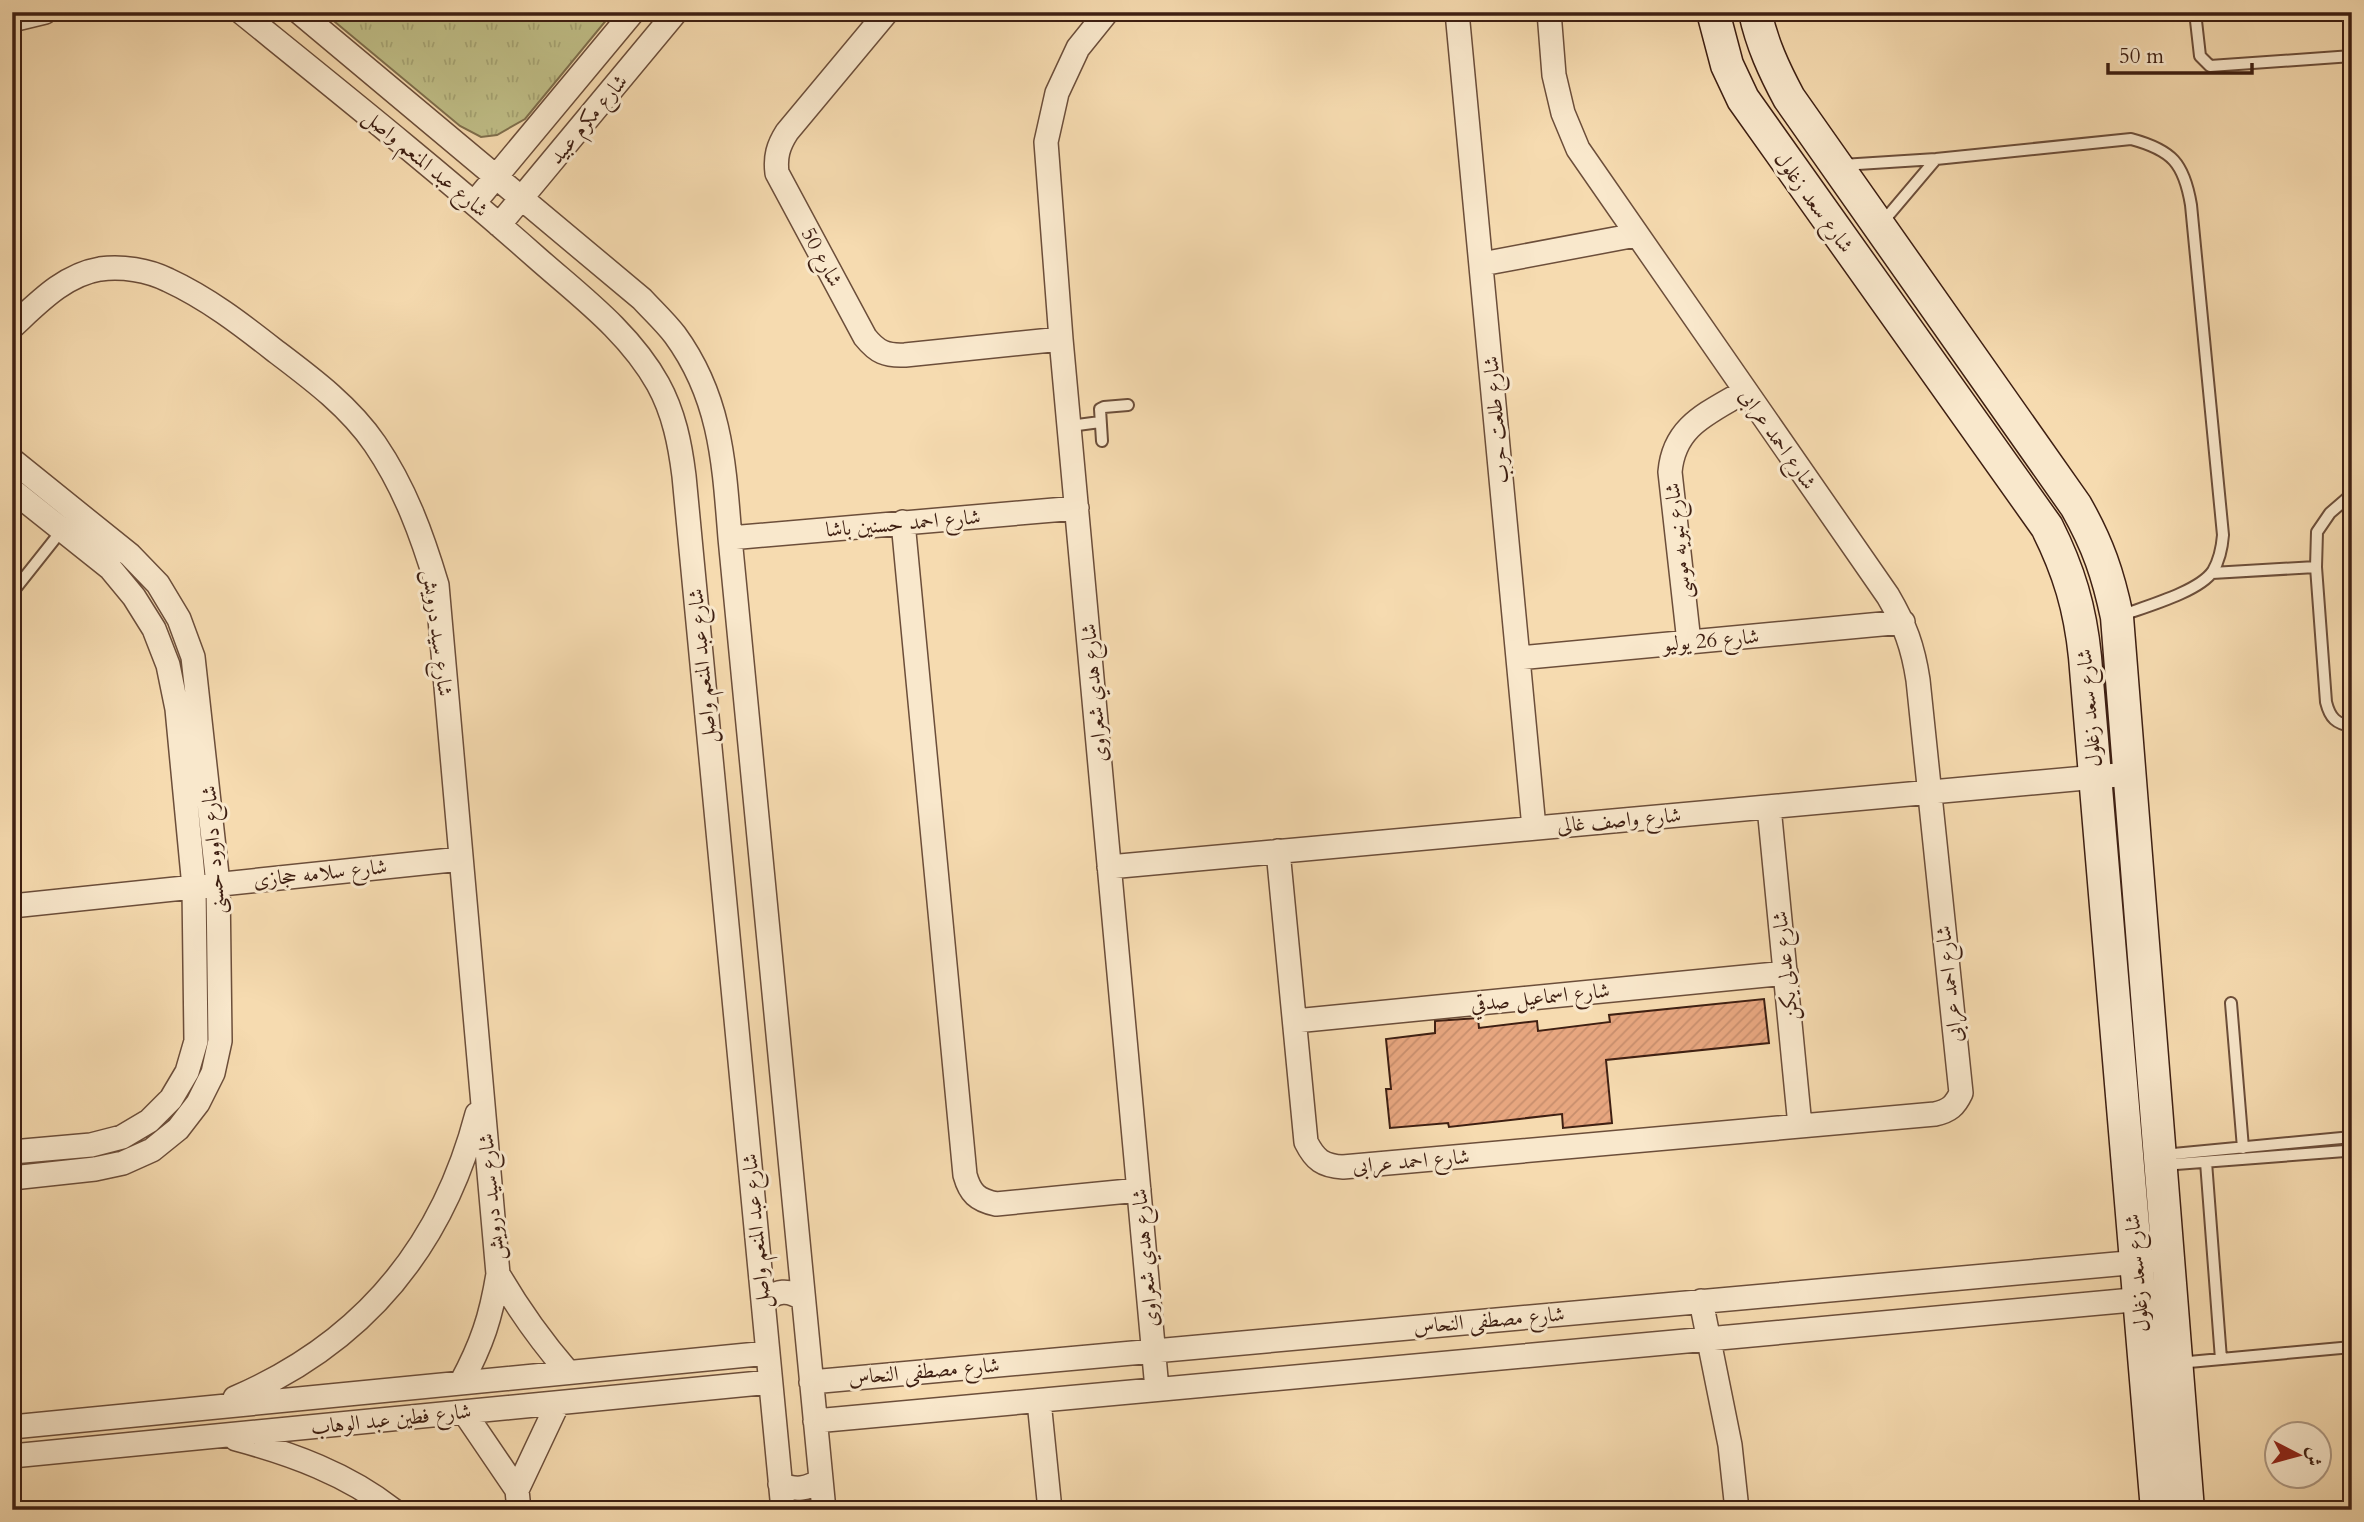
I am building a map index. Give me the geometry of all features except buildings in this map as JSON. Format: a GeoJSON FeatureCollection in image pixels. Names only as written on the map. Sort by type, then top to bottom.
{"type":"FeatureCollection","features":[{"type":"Feature","properties":{"kind":"street"},"geometry":{"type":"LineString","coordinates":[[12,20],[45,12]]}},
{"type":"Feature","properties":{"kind":"street","name":"شارع عبد المنعم واصل"},"geometry":{"type":"LineString","coordinates":[[242,12],[499,225],[619,331],[658,384],[671,413],[680,444],[684,476],[782,1510]]}},
{"type":"Feature","properties":{"kind":"street","name":"شارع عبد المنعم واصل"},"geometry":{"type":"LineString","coordinates":[[299,12],[642,299],[674,333],[694,364],[709,396],[725,467],[824,1510]]}},
{"type":"Feature","properties":{"kind":"street","name":"شارع مكرم عبيد"},"geometry":{"type":"LineString","coordinates":[[474,204],[634,12]]}},
{"type":"Feature","properties":{"kind":"street","name":"شارع مكرم عبيد"},"geometry":{"type":"LineString","coordinates":[[499,225],[677,12]]}},
{"type":"Feature","properties":{"kind":"street","name":"شارع 50"},"geometry":{"type":"LineString","coordinates":[[887,12],[787,132],[775,159],[777,173],[865,337],[875,349],[889,355],[905,355],[1061,338]]}},
{"type":"Feature","properties":{"kind":"street","name":"شارع هدي شعراوى"},"geometry":{"type":"LineString","coordinates":[[1107,12],[1078,48],[1062,82],[1046,142],[1061,338],[1157,1390]]}},
{"type":"Feature","properties":{"kind":"street","name":"شارع طلعت حرب"},"geometry":{"type":"LineString","coordinates":[[1457,12],[1534,828]]}},
{"type":"Feature","properties":{"kind":"street","name":"شارع احمد عرابى"},"geometry":{"type":"LineString","coordinates":[[1278,851],[1306,1142],[1313,1157],[1326,1166],[1343,1167],[1947,1112],[1956,1104],[1961,1093],[1919,680],[1913,648],[1903,622],[1881,585],[1578,149],[1563,113],[1554,75],[1549,12]]}},
{"type":"Feature","properties":{"kind":"street","name":"شارع سعد زغلول"},"geometry":{"type":"LineString","coordinates":[[1713,12],[1727,65],[1743,99],[2047,527],[2074,590],[2081,623],[2095,777],[2151,1261],[2154,1298],[2157,1510]]}},
{"type":"Feature","properties":{"kind":"street","name":"شارع سعد زغلول"},"geometry":{"type":"LineString","coordinates":[[1755,12],[1760,36],[1773,68],[1790,98],[2076,506],[2109,579],[2117,618],[2159,1160],[2151,1261]]}},
{"type":"Feature","properties":{"kind":"street"},"geometry":{"type":"LineString","coordinates":[[346,97],[367,70]]}},
{"type":"Feature","properties":{"kind":"street"},"geometry":{"type":"LineString","coordinates":[[1801,183],[1810,173],[1837,165]]}},
{"type":"Feature","properties":{"kind":"street"},"geometry":{"type":"LineString","coordinates":[[1848,250],[1872,237],[1880,226]]}},
{"type":"Feature","properties":{"kind":"street"},"geometry":{"type":"LineString","coordinates":[[1482,264],[1636,235]]}},
{"type":"Feature","properties":{"kind":"street","name":"شارع سيد درويش"},"geometry":{"type":"LineString","coordinates":[[12,327],[67,280],[100,270],[134,269],[167,279],[223,311],[324,388],[374,442],[401,487],[417,523],[437,585],[498,1274],[492,1312],[480,1349],[461,1383]]}},
{"type":"Feature","properties":{"kind":"street","name":"شارع نبويه موسى"},"geometry":{"type":"LineString","coordinates":[[1689,642],[1670,472],[1672,457],[1685,431],[1696,421],[1745,391]]}},
{"type":"Feature","properties":{"kind":"street","name":"شارع داوود حسنى"},"geometry":{"type":"LineString","coordinates":[[12,460],[130,555],[158,584],[179,619],[193,656],[218,884],[220,1041],[213,1073],[198,1103],[178,1129],[152,1150],[122,1163],[95,1170],[12,1178]]}},
{"type":"Feature","properties":{"kind":"street","name":"شارع داوود حسنى"},"geometry":{"type":"LineString","coordinates":[[12,490],[110,568],[134,597],[154,629],[168,664],[177,709],[194,887],[196,1041],[187,1072],[171,1099],[149,1121],[121,1137],[91,1144],[12,1152]]}},
{"type":"Feature","properties":{"kind":"street","name":"شارع احمد حسنين باشا"},"geometry":{"type":"LineString","coordinates":[[730,538],[1077,508]]}},
{"type":"Feature","properties":{"kind":"street"},"geometry":{"type":"LineString","coordinates":[[903,522],[963,1161],[969,1190],[981,1200],[996,1204],[1139,1190]]}},
{"type":"Feature","properties":{"kind":"street","name":"شارع 26 يوليو"},"geometry":{"type":"LineString","coordinates":[[1518,658],[1903,622]]}},
{"type":"Feature","properties":{"kind":"street","name":"شارع واصف غالى"},"geometry":{"type":"LineString","coordinates":[[1110,867],[2129,774]]}},
{"type":"Feature","properties":{"kind":"street"},"geometry":{"type":"LineString","coordinates":[[715,806],[755,803]]}},
{"type":"Feature","properties":{"kind":"street","name":"شارع عدلى يكن"},"geometry":{"type":"LineString","coordinates":[[1769,807],[1800,1126]]}},
{"type":"Feature","properties":{"kind":"street","name":"شارع سلامه حجازى"},"geometry":{"type":"LineString","coordinates":[[12,906],[461,859]]}},
{"type":"Feature","properties":{"kind":"street","name":"شارع اسماعيل صدقي"},"geometry":{"type":"LineString","coordinates":[[1295,1021],[1786,973]]}},
{"type":"Feature","properties":{"kind":"street"},"geometry":{"type":"LineString","coordinates":[[213,1407],[270,1383],[322,1351],[368,1311],[408,1265],[441,1213],[466,1157],[482,1097]]}},
{"type":"Feature","properties":{"kind":"street","name":"شارع مصطفى النحاس"},"geometry":{"type":"LineString","coordinates":[[811,1382],[2151,1261]]}},
{"type":"Feature","properties":{"kind":"street","name":"شارع سيد درويش"},"geometry":{"type":"LineString","coordinates":[[498,1274],[541,1342],[568,1372]]}},
{"type":"Feature","properties":{"kind":"street"},"geometry":{"type":"LineString","coordinates":[[763,1302],[772,1294],[782,1291],[794,1293],[803,1299]]}},
{"type":"Feature","properties":{"kind":"street","name":"شارع سعد زغلول"},"geometry":{"type":"LineString","coordinates":[[2154,1298],[2175,1364],[2188,1510]]}},
{"type":"Feature","properties":{"kind":"street","name":"شارع مصطفى النحاس"},"geometry":{"type":"LineString","coordinates":[[815,1421],[2154,1298]]}},
{"type":"Feature","properties":{"kind":"street"},"geometry":{"type":"LineString","coordinates":[[1701,1301],[1730,1445],[1737,1510]]}},
{"type":"Feature","properties":{"kind":"street","name":"شارع فطين عبد الوهاب"},"geometry":{"type":"LineString","coordinates":[[12,1427],[768,1353]]}},
{"type":"Feature","properties":{"kind":"street","name":"شارع فطين عبد الوهاب"},"geometry":{"type":"LineString","coordinates":[[12,1456],[770,1382]]}},
{"type":"Feature","properties":{"kind":"street"},"geometry":{"type":"LineString","coordinates":[[1039,1401],[1050,1510]]}},
{"type":"Feature","properties":{"kind":"street"},"geometry":{"type":"LineString","coordinates":[[518,1500],[558,1403]]}},
{"type":"Feature","properties":{"kind":"street"},"geometry":{"type":"LineString","coordinates":[[464,1412],[518,1500]]}},
{"type":"Feature","properties":{"kind":"street"},"geometry":{"type":"LineString","coordinates":[[223,1436],[279,1451],[333,1473],[393,1510]]}},
{"type":"Feature","properties":{"kind":"street"},"geometry":{"type":"LineString","coordinates":[[780,1484],[801,1489],[821,1480]]}},
{"type":"Feature","properties":{"kind":"lane"},"geometry":{"type":"LineString","coordinates":[[2195,12],[2200,55],[2210,66],[2352,55]]}},
{"type":"Feature","properties":{"kind":"lane"},"geometry":{"type":"LineString","coordinates":[[1837,165],[1936,159],[2131,139],[2154,145],[2174,160],[2187,180],[2222,521],[2221,555],[2212,573],[2193,586],[2117,618]]}},
{"type":"Feature","properties":{"kind":"lane"},"geometry":{"type":"LineString","coordinates":[[1880,226],[1936,159]]}},
{"type":"Feature","properties":{"kind":"lane"},"geometry":{"type":"LineString","coordinates":[[1102,441],[1102,408],[1128,405]]}},
{"type":"Feature","properties":{"kind":"lane"},"geometry":{"type":"LineString","coordinates":[[1070,426],[1100,422]]}},
{"type":"Feature","properties":{"kind":"lane"},"geometry":{"type":"LineString","coordinates":[[2352,494],[2330,513],[2318,532],[2316,567],[2326,702],[2330,715],[2340,724],[2352,726]]}},
{"type":"Feature","properties":{"kind":"lane"},"geometry":{"type":"LineString","coordinates":[[12,593],[62,530]]}},
{"type":"Feature","properties":{"kind":"lane"},"geometry":{"type":"LineString","coordinates":[[2212,573],[2316,567]]}},
{"type":"Feature","properties":{"kind":"lane"},"geometry":{"type":"LineString","coordinates":[[2231,1003],[2243,1147]]}},
{"type":"Feature","properties":{"kind":"lane"},"geometry":{"type":"LineString","coordinates":[[2159,1160],[2243,1147],[2352,1137]]}},
{"type":"Feature","properties":{"kind":"lane"},"geometry":{"type":"LineString","coordinates":[[2159,1160],[2206,1162],[2345,1150],[2352,1153]]}},
{"type":"Feature","properties":{"kind":"lane"},"geometry":{"type":"LineString","coordinates":[[2206,1162],[2221,1359]]}},
{"type":"Feature","properties":{"kind":"lane"},"geometry":{"type":"LineString","coordinates":[[2175,1364],[2352,1347]]}},
{"type":"Feature","properties":{"kind":"green space"},"geometry":{"type":"Polygon","coordinates":[[[323,12],[416,12],[458,20],[524,12],[613,12],[525,119],[497,135],[481,137],[460,126],[323,12]]]}}]}
